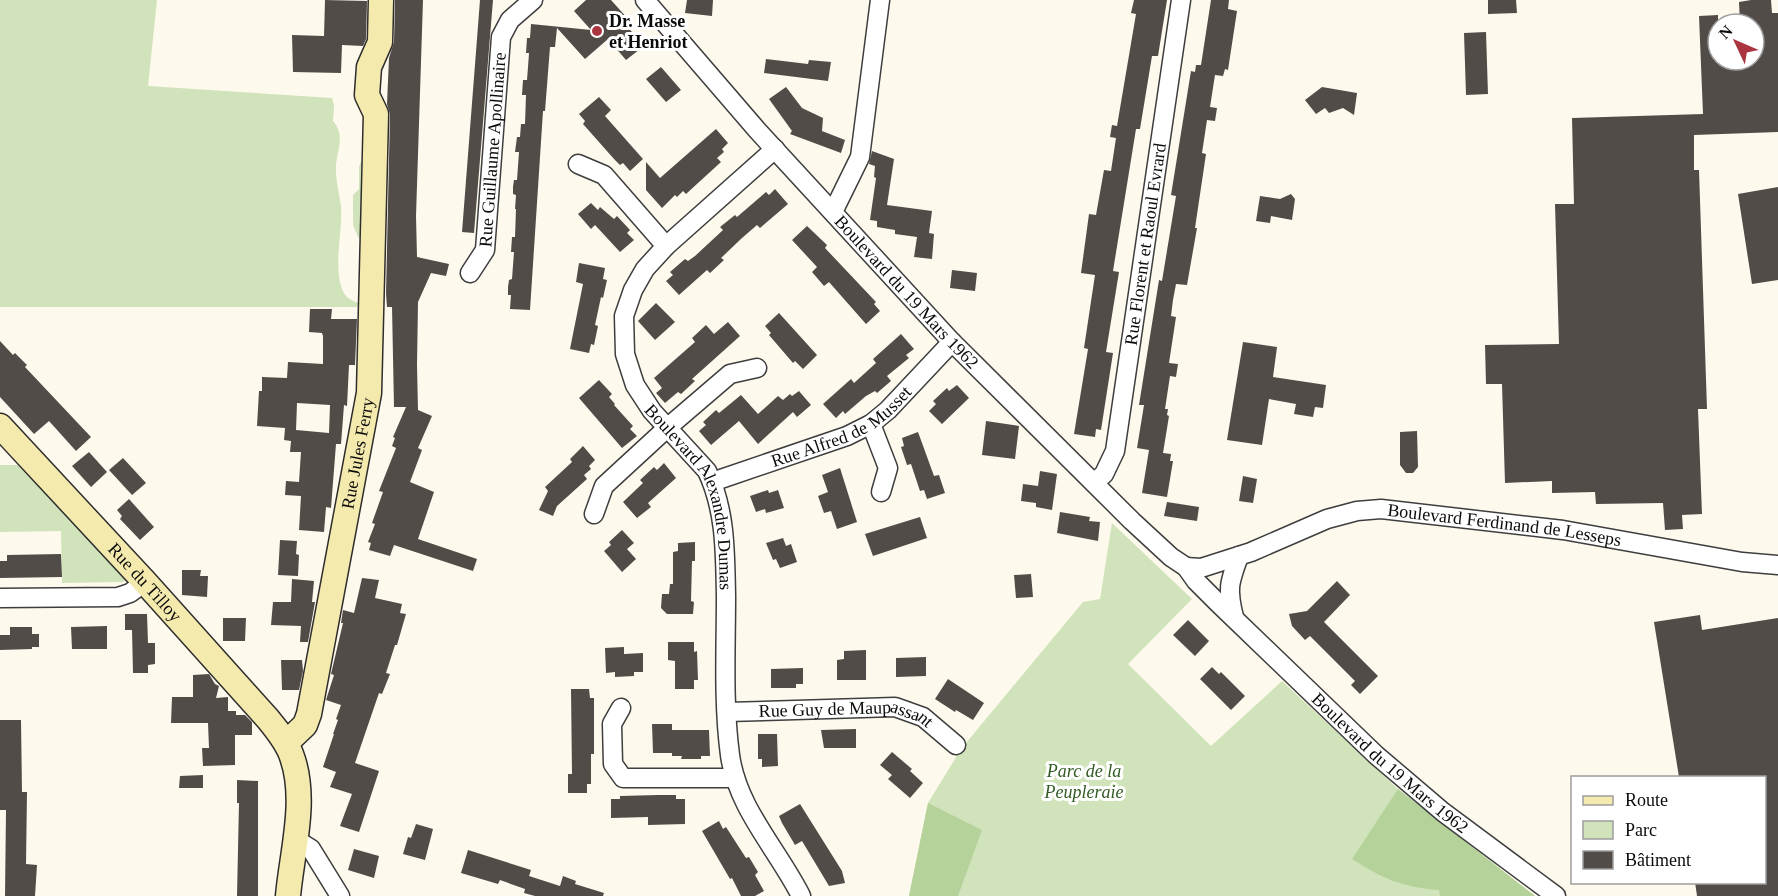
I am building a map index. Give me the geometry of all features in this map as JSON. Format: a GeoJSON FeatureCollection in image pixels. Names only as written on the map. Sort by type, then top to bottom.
{"type":"FeatureCollection","features":[{"type":"Feature","properties":{"kind":"street","name":"Rue Jules Ferry"},"geometry":{"type":"LineString","coordinates":[[286,743],[305,725],[309,714],[369,393],[375,114],[368,95],[368,88],[369,67],[380,42],[381,0]]}},
{"type":"Feature","properties":{"kind":"street","name":"Rue Guillaume Apollinaire"},"geometry":{"type":"LineString","coordinates":[[470,273],[485,250],[501,37],[510,20],[532,0]]}},
{"type":"Feature","properties":{"kind":"street","name":"Boulevard du 19 Mars 1962"},"geometry":{"type":"LineString","coordinates":[[645,0],[775,150],[952,342],[1171,557],[1217,581],[1228,595],[1234,617]]}},
{"type":"Feature","properties":{"kind":"street"},"geometry":{"type":"LineString","coordinates":[[833,212],[860,157],[880,0]]}},
{"type":"Feature","properties":{"kind":"street","name":"Rue Florent et Raoul Evrard"},"geometry":{"type":"LineString","coordinates":[[1094,483],[1104,474],[1115,451],[1181,0]]}},
{"type":"Feature","properties":{"kind":"street","name":"Boulevard Alexandre Dumas"},"geometry":{"type":"LineString","coordinates":[[775,150],[666,246],[645,269],[633,290],[624,316],[625,354],[635,385],[652,411],[707,471],[712,482],[722,516],[726,555],[727,712],[730,756],[735,778],[747,806],[801,896]]}},
{"type":"Feature","properties":{"kind":"street"},"geometry":{"type":"LineString","coordinates":[[578,165],[604,175],[666,246]]}},
{"type":"Feature","properties":{"kind":"street","name":"Rue Alfred de Musset"},"geometry":{"type":"LineString","coordinates":[[712,482],[847,435],[872,424],[952,342]]}},
{"type":"Feature","properties":{"kind":"street"},"geometry":{"type":"LineString","coordinates":[[594,514],[604,486],[667,428],[730,374],[757,368]]}},
{"type":"Feature","properties":{"kind":"street"},"geometry":{"type":"LineString","coordinates":[[872,424],[888,468],[881,492]]}},
{"type":"Feature","properties":{"kind":"street","name":"Rue du Tilloy"},"geometry":{"type":"LineString","coordinates":[[0,426],[145,582],[268,719],[286,743]]}},
{"type":"Feature","properties":{"kind":"street","name":"Boulevard Ferdinand de Lesseps"},"geometry":{"type":"LineString","coordinates":[[1239,556],[1327,519],[1358,511],[1381,510],[1563,530],[1742,562],[1778,565]]}},
{"type":"Feature","properties":{"kind":"street"},"geometry":{"type":"LineString","coordinates":[[1193,567],[1239,556]]}},
{"type":"Feature","properties":{"kind":"street","name":"Boulevard du 19 Mars 1962"},"geometry":{"type":"LineString","coordinates":[[1228,595],[1230,581],[1239,556]]}},
{"type":"Feature","properties":{"kind":"street","name":"Boulevard du 19 Mars 1962"},"geometry":{"type":"LineString","coordinates":[[1193,567],[1196,581],[1376,755],[1443,812],[1556,896]]}},
{"type":"Feature","properties":{"kind":"street"},"geometry":{"type":"LineString","coordinates":[[0,598],[118,597],[130,593],[145,582]]}},
{"type":"Feature","properties":{"kind":"street","name":"Rue Guy de Maupassant"},"geometry":{"type":"LineString","coordinates":[[727,712],[896,707],[923,717],[956,745]]}},
{"type":"Feature","properties":{"kind":"street"},"geometry":{"type":"LineString","coordinates":[[621,708],[612,724],[613,764],[623,778],[735,778]]}},
{"type":"Feature","properties":{"kind":"street"},"geometry":{"type":"LineString","coordinates":[[286,743],[294,763],[298,790],[288,896]]}},
{"type":"Feature","properties":{"kind":"street"},"geometry":{"type":"LineString","coordinates":[[295,839],[311,849],[340,896]]}},
{"type":"Feature","properties":{"kind":"green space"},"geometry":{"type":"Polygon","coordinates":[[[0,0],[157,0],[148,86],[332,98],[333,121],[340,137],[336,164],[341,206],[339,280],[345,294],[351,300],[359,303],[359,307],[0,307],[0,0]]]}},
{"type":"Feature","properties":{"kind":"green space"},"geometry":{"type":"Polygon","coordinates":[[[366,157],[362,239],[358,237],[353,225],[353,195],[359,189],[359,167],[362,158],[366,157]]]}},
{"type":"Feature","properties":{"kind":"green space"},"geometry":{"type":"Polygon","coordinates":[[[0,465],[27,465],[132,577],[122,582],[62,583],[61,531],[0,532],[0,465]]]}},
{"type":"Feature","properties":{"kind":"green space","name":"Parc de la Peupleraie"},"geometry":{"type":"Polygon","coordinates":[[[1112,523],[1192,599],[1128,664],[1211,746],[1282,681],[1398,789],[1535,896],[909,896],[928,803],[961,749],[1083,602],[1100,599],[1112,523]]]}},
{"type":"Feature","properties":{"kind":"green space"},"geometry":{"type":"Polygon","coordinates":[[[1398,789],[1535,896],[1440,896],[1439,890],[1414,887],[1393,881],[1352,859],[1398,789]]]}},
{"type":"Feature","properties":{"kind":"green space"},"geometry":{"type":"Polygon","coordinates":[[[928,803],[982,830],[958,896],[909,896],[928,803]]]}},
{"type":"Feature","properties":{"kind":"building"},"geometry":{"type":"Polygon","coordinates":[[[325,0],[367,1],[366,39],[363,46],[342,45],[341,73],[293,72],[292,35],[324,36],[325,0]]]}},
{"type":"Feature","properties":{"kind":"building"},"geometry":{"type":"Polygon","coordinates":[[[395,0],[423,0],[416,216],[417,257],[449,264],[446,276],[431,273],[418,302],[418,410],[432,416],[418,448],[422,450],[410,482],[434,492],[418,539],[477,559],[473,571],[394,545],[390,556],[369,550],[371,543],[368,542],[375,524],[372,523],[383,492],[379,491],[396,448],[392,446],[395,438],[393,437],[406,407],[394,407],[392,307],[387,307],[386,294],[390,114],[387,104],[389,58],[394,42],[395,0]]]}},
{"type":"Feature","properties":{"kind":"building"},"geometry":{"type":"Polygon","coordinates":[[[480,0],[493,0],[474,233],[462,232],[480,0]]]}},
{"type":"Feature","properties":{"kind":"building"},"geometry":{"type":"Polygon","coordinates":[[[586,0],[611,0],[629,20],[625,24],[644,46],[626,60],[608,39],[585,59],[557,28],[555,47],[550,47],[545,111],[543,111],[530,310],[510,309],[511,295],[508,295],[508,287],[509,280],[512,279],[514,252],[511,252],[512,237],[515,237],[516,209],[516,195],[513,194],[513,187],[514,180],[517,180],[519,152],[515,152],[521,124],[525,124],[526,95],[522,95],[523,80],[527,80],[529,53],[526,53],[527,38],[530,38],[531,24],[591,30],[574,11],[586,0]]]}},
{"type":"Feature","properties":{"kind":"building"},"geometry":{"type":"Polygon","coordinates":[[[687,0],[713,0],[712,16],[685,13],[687,0]]]}},
{"type":"Feature","properties":{"kind":"building"},"geometry":{"type":"Polygon","coordinates":[[[1134,0],[1167,0],[1158,56],[1152,56],[1140,129],[1136,129],[1113,271],[1119,272],[1106,352],[1113,353],[1101,430],[1096,429],[1095,437],[1074,434],[1088,349],[1084,348],[1095,275],[1081,273],[1089,214],[1096,215],[1104,170],[1111,171],[1116,138],[1110,137],[1112,125],[1117,126],[1136,14],[1131,13],[1134,0]]]}},
{"type":"Feature","properties":{"kind":"building"},"geometry":{"type":"Polygon","coordinates":[[[1211,0],[1229,0],[1228,9],[1237,11],[1228,70],[1225,69],[1223,76],[1215,75],[1210,107],[1217,108],[1215,121],[1207,120],[1202,153],[1206,154],[1187,285],[1176,284],[1173,300],[1171,316],[1176,317],[1169,363],[1178,364],[1176,377],[1170,376],[1165,409],[1168,409],[1167,415],[1169,416],[1163,453],[1171,454],[1170,461],[1173,461],[1167,497],[1142,493],[1149,450],[1137,448],[1144,405],[1139,405],[1159,280],[1162,281],[1176,196],[1171,195],[1191,71],[1195,72],[1196,65],[1201,65],[1211,0]]]}},
{"type":"Feature","properties":{"kind":"building"},"geometry":{"type":"Polygon","coordinates":[[[1488,0],[1516,0],[1517,13],[1488,14],[1488,0]]]}},
{"type":"Feature","properties":{"kind":"building"},"geometry":{"type":"Polygon","coordinates":[[[1771,0],[1772,13],[1778,13],[1778,132],[1694,135],[1694,170],[1699,170],[1707,409],[1698,409],[1702,514],[1682,515],[1683,529],[1665,530],[1663,503],[1596,504],[1595,492],[1552,493],[1552,481],[1505,483],[1502,384],[1486,384],[1485,345],[1559,344],[1555,204],[1574,204],[1572,118],[1703,114],[1699,16],[1706,16],[1706,72],[1766,72],[1766,12],[1739,12],[1739,2],[1771,0]]]}},
{"type":"Feature","properties":{"kind":"building"},"geometry":{"type":"Polygon","coordinates":[[[1486,32],[1488,94],[1466,95],[1464,33],[1486,32]]]}},
{"type":"Feature","properties":{"kind":"building"},"geometry":{"type":"Polygon","coordinates":[[[766,59],[808,64],[809,60],[831,62],[828,81],[764,73],[766,59]]]}},
{"type":"Feature","properties":{"kind":"building"},"geometry":{"type":"Polygon","coordinates":[[[661,67],[681,90],[666,102],[646,79],[661,67]]]}},
{"type":"Feature","properties":{"kind":"building"},"geometry":{"type":"Polygon","coordinates":[[[786,87],[802,108],[823,118],[822,131],[845,140],[841,153],[790,134],[792,131],[769,99],[786,87]]]}},
{"type":"Feature","properties":{"kind":"building"},"geometry":{"type":"Polygon","coordinates":[[[1322,87],[1357,93],[1354,115],[1343,108],[1329,113],[1325,108],[1316,114],[1305,100],[1322,87]]]}},
{"type":"Feature","properties":{"kind":"building"},"geometry":{"type":"Polygon","coordinates":[[[599,97],[611,110],[605,116],[643,159],[630,171],[623,163],[620,165],[614,159],[583,124],[585,121],[579,114],[599,97]]]}},
{"type":"Feature","properties":{"kind":"building"},"geometry":{"type":"Polygon","coordinates":[[[716,129],[728,143],[722,149],[724,152],[717,158],[721,162],[686,194],[683,191],[677,197],[675,195],[662,208],[646,190],[646,162],[660,178],[716,129]]]}},
{"type":"Feature","properties":{"kind":"building"},"geometry":{"type":"Polygon","coordinates":[[[872,151],[894,159],[887,205],[932,211],[929,233],[934,234],[932,259],[914,257],[917,237],[895,234],[895,230],[877,227],[877,221],[870,220],[876,178],[874,177],[875,166],[869,164],[872,151]]]}},
{"type":"Feature","properties":{"kind":"building"},"geometry":{"type":"Polygon","coordinates":[[[1778,187],[1778,280],[1752,284],[1738,194],[1778,187]]]}},
{"type":"Feature","properties":{"kind":"building"},"geometry":{"type":"Polygon","coordinates":[[[775,189],[788,204],[760,228],[757,225],[721,258],[724,260],[710,273],[707,270],[679,295],[666,281],[673,275],[670,272],[685,259],[688,261],[695,256],[723,230],[720,227],[735,215],[737,217],[766,192],[769,195],[775,189]]]}},
{"type":"Feature","properties":{"kind":"building"},"geometry":{"type":"Polygon","coordinates":[[[1291,194],[1295,199],[1292,220],[1271,216],[1270,223],[1256,221],[1260,196],[1280,199],[1291,194]]]}},
{"type":"Feature","properties":{"kind":"building"},"geometry":{"type":"Polygon","coordinates":[[[591,203],[598,210],[600,207],[614,219],[617,216],[630,230],[627,233],[634,240],[620,252],[595,225],[591,229],[578,214],[591,203]]]}},
{"type":"Feature","properties":{"kind":"building"},"geometry":{"type":"Polygon","coordinates":[[[807,226],[827,245],[825,248],[876,302],[874,304],[880,311],[866,324],[829,282],[824,286],[812,272],[817,267],[792,240],[807,226]]]}},
{"type":"Feature","properties":{"kind":"building"},"geometry":{"type":"Polygon","coordinates":[[[579,263],[605,268],[603,279],[607,280],[595,325],[598,326],[594,345],[591,344],[589,353],[570,349],[583,284],[576,282],[579,263]]]}},
{"type":"Feature","properties":{"kind":"building"},"geometry":{"type":"Polygon","coordinates":[[[952,270],[977,273],[975,291],[950,288],[952,270]]]}},
{"type":"Feature","properties":{"kind":"building"},"geometry":{"type":"Polygon","coordinates":[[[656,303],[675,322],[655,340],[638,321],[656,303]]]}},
{"type":"Feature","properties":{"kind":"building"},"geometry":{"type":"Polygon","coordinates":[[[310,309],[332,309],[331,319],[357,319],[355,365],[349,365],[347,406],[344,405],[341,444],[336,444],[331,508],[326,507],[324,532],[299,530],[301,496],[285,495],[286,481],[299,482],[301,452],[290,452],[291,441],[284,440],[285,428],[257,426],[262,377],[287,378],[288,362],[323,364],[322,333],[309,332],[310,309]],[[297,403],[296,430],[329,433],[330,405],[297,403]]]}},
{"type":"Feature","properties":{"kind":"building"},"geometry":{"type":"Polygon","coordinates":[[[779,313],[817,355],[803,369],[795,361],[793,363],[769,335],[771,333],[765,326],[779,313]]]}},
{"type":"Feature","properties":{"kind":"building"},"geometry":{"type":"Polygon","coordinates":[[[728,322],[740,336],[692,379],[695,381],[681,394],[678,392],[665,403],[656,393],[662,388],[654,378],[695,342],[692,338],[706,325],[714,334],[728,322]]]}},
{"type":"Feature","properties":{"kind":"building"},"geometry":{"type":"Polygon","coordinates":[[[901,334],[914,349],[906,355],[909,358],[887,376],[891,381],[877,393],[875,391],[866,396],[845,414],[843,411],[836,418],[823,404],[851,379],[854,383],[876,363],[873,359],[901,334]]]}},
{"type":"Feature","properties":{"kind":"building"},"geometry":{"type":"Polygon","coordinates":[[[0,341],[13,355],[15,353],[27,365],[25,367],[91,437],[76,451],[49,421],[34,434],[0,397],[0,341]]]}},
{"type":"Feature","properties":{"kind":"building"},"geometry":{"type":"Polygon","coordinates":[[[1243,342],[1277,347],[1273,377],[1326,385],[1323,408],[1315,407],[1313,417],[1294,414],[1296,404],[1269,399],[1262,445],[1227,440],[1243,342]]]}},
{"type":"Feature","properties":{"kind":"building"},"geometry":{"type":"Polygon","coordinates":[[[599,380],[612,394],[609,397],[633,426],[630,429],[637,436],[622,448],[579,398],[599,380]]]}},
{"type":"Feature","properties":{"kind":"building"},"geometry":{"type":"Polygon","coordinates":[[[957,385],[969,398],[942,424],[929,411],[936,404],[933,401],[947,388],[949,391],[957,385]]]}},
{"type":"Feature","properties":{"kind":"building"},"geometry":{"type":"Polygon","coordinates":[[[799,391],[811,405],[797,417],[793,412],[758,444],[739,421],[711,445],[699,431],[706,425],[703,422],[716,410],[719,413],[741,395],[758,414],[778,396],[783,400],[799,391]]]}},
{"type":"Feature","properties":{"kind":"building"},"geometry":{"type":"Polygon","coordinates":[[[986,421],[1019,426],[1015,459],[982,455],[986,421]]]}},
{"type":"Feature","properties":{"kind":"building"},"geometry":{"type":"Polygon","coordinates":[[[1417,431],[1418,467],[1413,473],[1406,473],[1400,465],[1400,432],[1417,431]]]}},
{"type":"Feature","properties":{"kind":"building"},"geometry":{"type":"Polygon","coordinates":[[[918,432],[934,476],[939,475],[945,493],[927,499],[924,490],[920,491],[911,464],[907,465],[901,447],[904,446],[902,438],[918,432]]]}},
{"type":"Feature","properties":{"kind":"building"},"geometry":{"type":"Polygon","coordinates":[[[583,446],[595,460],[589,466],[591,469],[584,475],[587,479],[557,506],[553,516],[539,510],[548,491],[545,487],[572,462],[570,459],[583,446]]]}},
{"type":"Feature","properties":{"kind":"building"},"geometry":{"type":"Polygon","coordinates":[[[89,452],[107,472],[91,487],[72,466],[89,452]]]}},
{"type":"Feature","properties":{"kind":"building"},"geometry":{"type":"Polygon","coordinates":[[[123,458],[146,483],[132,495],[109,470],[123,458]]]}},
{"type":"Feature","properties":{"kind":"building"},"geometry":{"type":"Polygon","coordinates":[[[664,463],[676,478],[648,503],[651,507],[637,518],[623,502],[643,483],[640,480],[654,467],[657,470],[664,463]]]}},
{"type":"Feature","properties":{"kind":"building"},"geometry":{"type":"Polygon","coordinates":[[[840,468],[857,522],[837,529],[831,511],[824,513],[818,496],[828,492],[822,475],[840,468]]]}},
{"type":"Feature","properties":{"kind":"building"},"geometry":{"type":"Polygon","coordinates":[[[1040,471],[1057,474],[1052,510],[1036,507],[1036,503],[1021,501],[1023,484],[1038,486],[1040,471]]]}},
{"type":"Feature","properties":{"kind":"building"},"geometry":{"type":"Polygon","coordinates":[[[1243,476],[1257,479],[1253,503],[1239,501],[1243,476]]]}},
{"type":"Feature","properties":{"kind":"building"},"geometry":{"type":"Polygon","coordinates":[[[768,490],[769,493],[778,490],[784,508],[766,513],[765,509],[756,512],[750,496],[768,490]]]}},
{"type":"Feature","properties":{"kind":"building"},"geometry":{"type":"Polygon","coordinates":[[[129,499],[154,527],[140,540],[120,519],[122,516],[117,510],[129,499]]]}},
{"type":"Feature","properties":{"kind":"building"},"geometry":{"type":"Polygon","coordinates":[[[1167,502],[1199,507],[1197,521],[1164,516],[1167,502]]]}},
{"type":"Feature","properties":{"kind":"building"},"geometry":{"type":"Polygon","coordinates":[[[1060,512],[1090,517],[1089,521],[1100,522],[1098,541],[1057,533],[1060,512]]]}},
{"type":"Feature","properties":{"kind":"building"},"geometry":{"type":"Polygon","coordinates":[[[920,517],[927,538],[873,556],[865,534],[920,517]]]}},
{"type":"Feature","properties":{"kind":"building"},"geometry":{"type":"Polygon","coordinates":[[[622,530],[634,543],[627,549],[636,559],[622,572],[604,551],[611,545],[609,542],[622,530]]]}},
{"type":"Feature","properties":{"kind":"building"},"geometry":{"type":"Polygon","coordinates":[[[783,538],[786,546],[791,544],[797,562],[780,568],[776,559],[773,560],[766,543],[783,538]]]}},
{"type":"Feature","properties":{"kind":"building"},"geometry":{"type":"Polygon","coordinates":[[[280,540],[297,541],[298,576],[278,575],[280,540]]]}},
{"type":"Feature","properties":{"kind":"building"},"geometry":{"type":"Polygon","coordinates":[[[695,542],[695,561],[692,561],[693,614],[667,614],[661,608],[662,594],[669,594],[670,584],[673,584],[673,552],[678,551],[678,543],[695,542]]]}},
{"type":"Feature","properties":{"kind":"building"},"geometry":{"type":"Polygon","coordinates":[[[61,554],[62,577],[0,578],[0,561],[7,561],[7,555],[61,554]]]}},
{"type":"Feature","properties":{"kind":"building"},"geometry":{"type":"Polygon","coordinates":[[[182,570],[201,570],[200,576],[208,576],[207,597],[182,595],[182,570]]]}},
{"type":"Feature","properties":{"kind":"building"},"geometry":{"type":"Polygon","coordinates":[[[1031,574],[1033,597],[1016,598],[1014,575],[1031,574]]]}},
{"type":"Feature","properties":{"kind":"building"},"geometry":{"type":"Polygon","coordinates":[[[362,578],[379,580],[375,598],[402,604],[400,613],[406,614],[386,673],[390,674],[382,694],[379,693],[355,763],[379,771],[359,832],[340,826],[352,794],[330,787],[336,772],[323,767],[341,705],[326,700],[334,675],[331,674],[343,623],[341,623],[343,610],[354,613],[362,578]]]}},
{"type":"Feature","properties":{"kind":"building"},"geometry":{"type":"Polygon","coordinates":[[[292,579],[314,581],[312,602],[315,602],[308,642],[300,642],[301,626],[271,625],[273,602],[291,602],[292,579]]]}},
{"type":"Feature","properties":{"kind":"building"},"geometry":{"type":"Polygon","coordinates":[[[1337,581],[1350,595],[1324,622],[1378,676],[1360,694],[1351,685],[1355,681],[1310,636],[1305,640],[1292,626],[1289,614],[1307,611],[1337,581]]]}},
{"type":"Feature","properties":{"kind":"building"},"geometry":{"type":"Polygon","coordinates":[[[125,614],[147,614],[148,643],[155,643],[155,664],[148,665],[148,673],[133,673],[132,630],[125,630],[125,614]]]}},
{"type":"Feature","properties":{"kind":"building"},"geometry":{"type":"Polygon","coordinates":[[[1700,615],[1702,630],[1778,618],[1778,896],[1697,896],[1695,884],[1766,884],[1766,776],[1679,776],[1654,622],[1700,615]]]}},
{"type":"Feature","properties":{"kind":"building"},"geometry":{"type":"Polygon","coordinates":[[[223,618],[246,618],[245,641],[223,641],[223,618]]]}},
{"type":"Feature","properties":{"kind":"building"},"geometry":{"type":"Polygon","coordinates":[[[1188,620],[1209,641],[1195,656],[1173,635],[1188,620]]]}},
{"type":"Feature","properties":{"kind":"building"},"geometry":{"type":"Polygon","coordinates":[[[107,626],[107,649],[72,649],[71,627],[107,626]]]}},
{"type":"Feature","properties":{"kind":"building"},"geometry":{"type":"Polygon","coordinates":[[[10,627],[32,627],[32,634],[39,634],[39,647],[0,650],[0,635],[10,635],[10,627]]]}},
{"type":"Feature","properties":{"kind":"building"},"geometry":{"type":"Polygon","coordinates":[[[668,642],[694,642],[694,652],[697,651],[698,680],[694,680],[694,689],[675,689],[675,661],[668,660],[668,642]]]}},
{"type":"Feature","properties":{"kind":"building"},"geometry":{"type":"Polygon","coordinates":[[[624,647],[624,654],[643,653],[643,672],[634,672],[634,676],[615,677],[615,672],[606,673],[605,648],[624,647]]]}},
{"type":"Feature","properties":{"kind":"building"},"geometry":{"type":"Polygon","coordinates":[[[866,650],[866,680],[837,680],[837,660],[844,659],[844,651],[866,650]]]}},
{"type":"Feature","properties":{"kind":"building"},"geometry":{"type":"Polygon","coordinates":[[[926,657],[926,676],[896,677],[896,658],[926,657]]]}},
{"type":"Feature","properties":{"kind":"building"},"geometry":{"type":"Polygon","coordinates":[[[281,660],[302,660],[303,671],[299,690],[282,690],[281,660]]]}},
{"type":"Feature","properties":{"kind":"building"},"geometry":{"type":"Polygon","coordinates":[[[1212,667],[1219,674],[1221,672],[1245,696],[1231,710],[1200,679],[1212,667]]]}},
{"type":"Feature","properties":{"kind":"building"},"geometry":{"type":"Polygon","coordinates":[[[803,668],[803,684],[796,684],[796,688],[771,688],[771,669],[803,668]]]}},
{"type":"Feature","properties":{"kind":"building"},"geometry":{"type":"Polygon","coordinates":[[[209,674],[219,686],[216,698],[228,697],[228,711],[236,711],[236,715],[245,715],[252,722],[252,735],[235,735],[235,765],[203,766],[202,748],[209,748],[208,723],[171,723],[172,697],[193,697],[193,675],[209,674]]]}},
{"type":"Feature","properties":{"kind":"building"},"geometry":{"type":"Polygon","coordinates":[[[948,679],[984,703],[973,720],[935,699],[948,679]]]}},
{"type":"Feature","properties":{"kind":"building"},"geometry":{"type":"Polygon","coordinates":[[[571,689],[589,689],[590,698],[594,698],[594,754],[591,754],[591,784],[587,784],[587,793],[568,793],[568,774],[572,774],[571,689]]]}},
{"type":"Feature","properties":{"kind":"building"},"geometry":{"type":"Polygon","coordinates":[[[0,720],[21,720],[22,792],[27,792],[26,864],[37,865],[35,896],[5,896],[6,810],[0,810],[0,720]]]}},
{"type":"Feature","properties":{"kind":"building"},"geometry":{"type":"Polygon","coordinates":[[[652,724],[672,724],[672,730],[709,730],[710,756],[701,756],[701,759],[681,759],[682,756],[672,756],[672,753],[653,753],[652,724]]]}},
{"type":"Feature","properties":{"kind":"building"},"geometry":{"type":"Polygon","coordinates":[[[856,729],[856,748],[824,748],[821,730],[856,729]]]}},
{"type":"Feature","properties":{"kind":"building"},"geometry":{"type":"Polygon","coordinates":[[[758,734],[777,734],[778,766],[762,767],[762,759],[758,759],[758,734]]]}},
{"type":"Feature","properties":{"kind":"building"},"geometry":{"type":"Polygon","coordinates":[[[892,752],[912,769],[910,771],[923,783],[910,798],[888,779],[892,775],[880,765],[892,752]]]}},
{"type":"Feature","properties":{"kind":"building"},"geometry":{"type":"Polygon","coordinates":[[[203,775],[203,788],[179,788],[180,776],[203,775]]]}},
{"type":"Feature","properties":{"kind":"building"},"geometry":{"type":"Polygon","coordinates":[[[237,780],[258,781],[258,896],[237,896],[239,803],[237,803],[237,780]]]}},
{"type":"Feature","properties":{"kind":"building"},"geometry":{"type":"Polygon","coordinates":[[[676,795],[676,799],[685,799],[685,824],[648,825],[648,817],[611,818],[611,799],[620,799],[620,796],[676,795]]]}},
{"type":"Feature","properties":{"kind":"building"},"geometry":{"type":"Polygon","coordinates":[[[800,804],[842,871],[845,883],[829,886],[802,841],[795,845],[782,823],[779,816],[800,804]]]}},
{"type":"Feature","properties":{"kind":"building"},"geometry":{"type":"Polygon","coordinates":[[[719,821],[723,829],[726,827],[746,858],[749,857],[758,872],[755,875],[764,891],[755,896],[741,896],[732,878],[730,879],[702,831],[719,821]]]}},
{"type":"Feature","properties":{"kind":"building"},"geometry":{"type":"Polygon","coordinates":[[[416,824],[433,829],[425,860],[403,854],[408,837],[411,838],[416,824]]]}},
{"type":"Feature","properties":{"kind":"building"},"geometry":{"type":"Polygon","coordinates":[[[354,849],[379,856],[374,878],[348,870],[354,849]]]}},
{"type":"Feature","properties":{"kind":"building"},"geometry":{"type":"Polygon","coordinates":[[[468,850],[531,870],[529,876],[560,886],[563,876],[576,881],[575,884],[604,893],[603,896],[535,896],[524,893],[525,889],[500,880],[498,884],[461,873],[468,850]]]}},
{"type":"Feature","properties":{"kind":"place","name":"Dr. Masse et Henriot"},"geometry":{"type":"Point","coordinates":[597,31]}}]}
